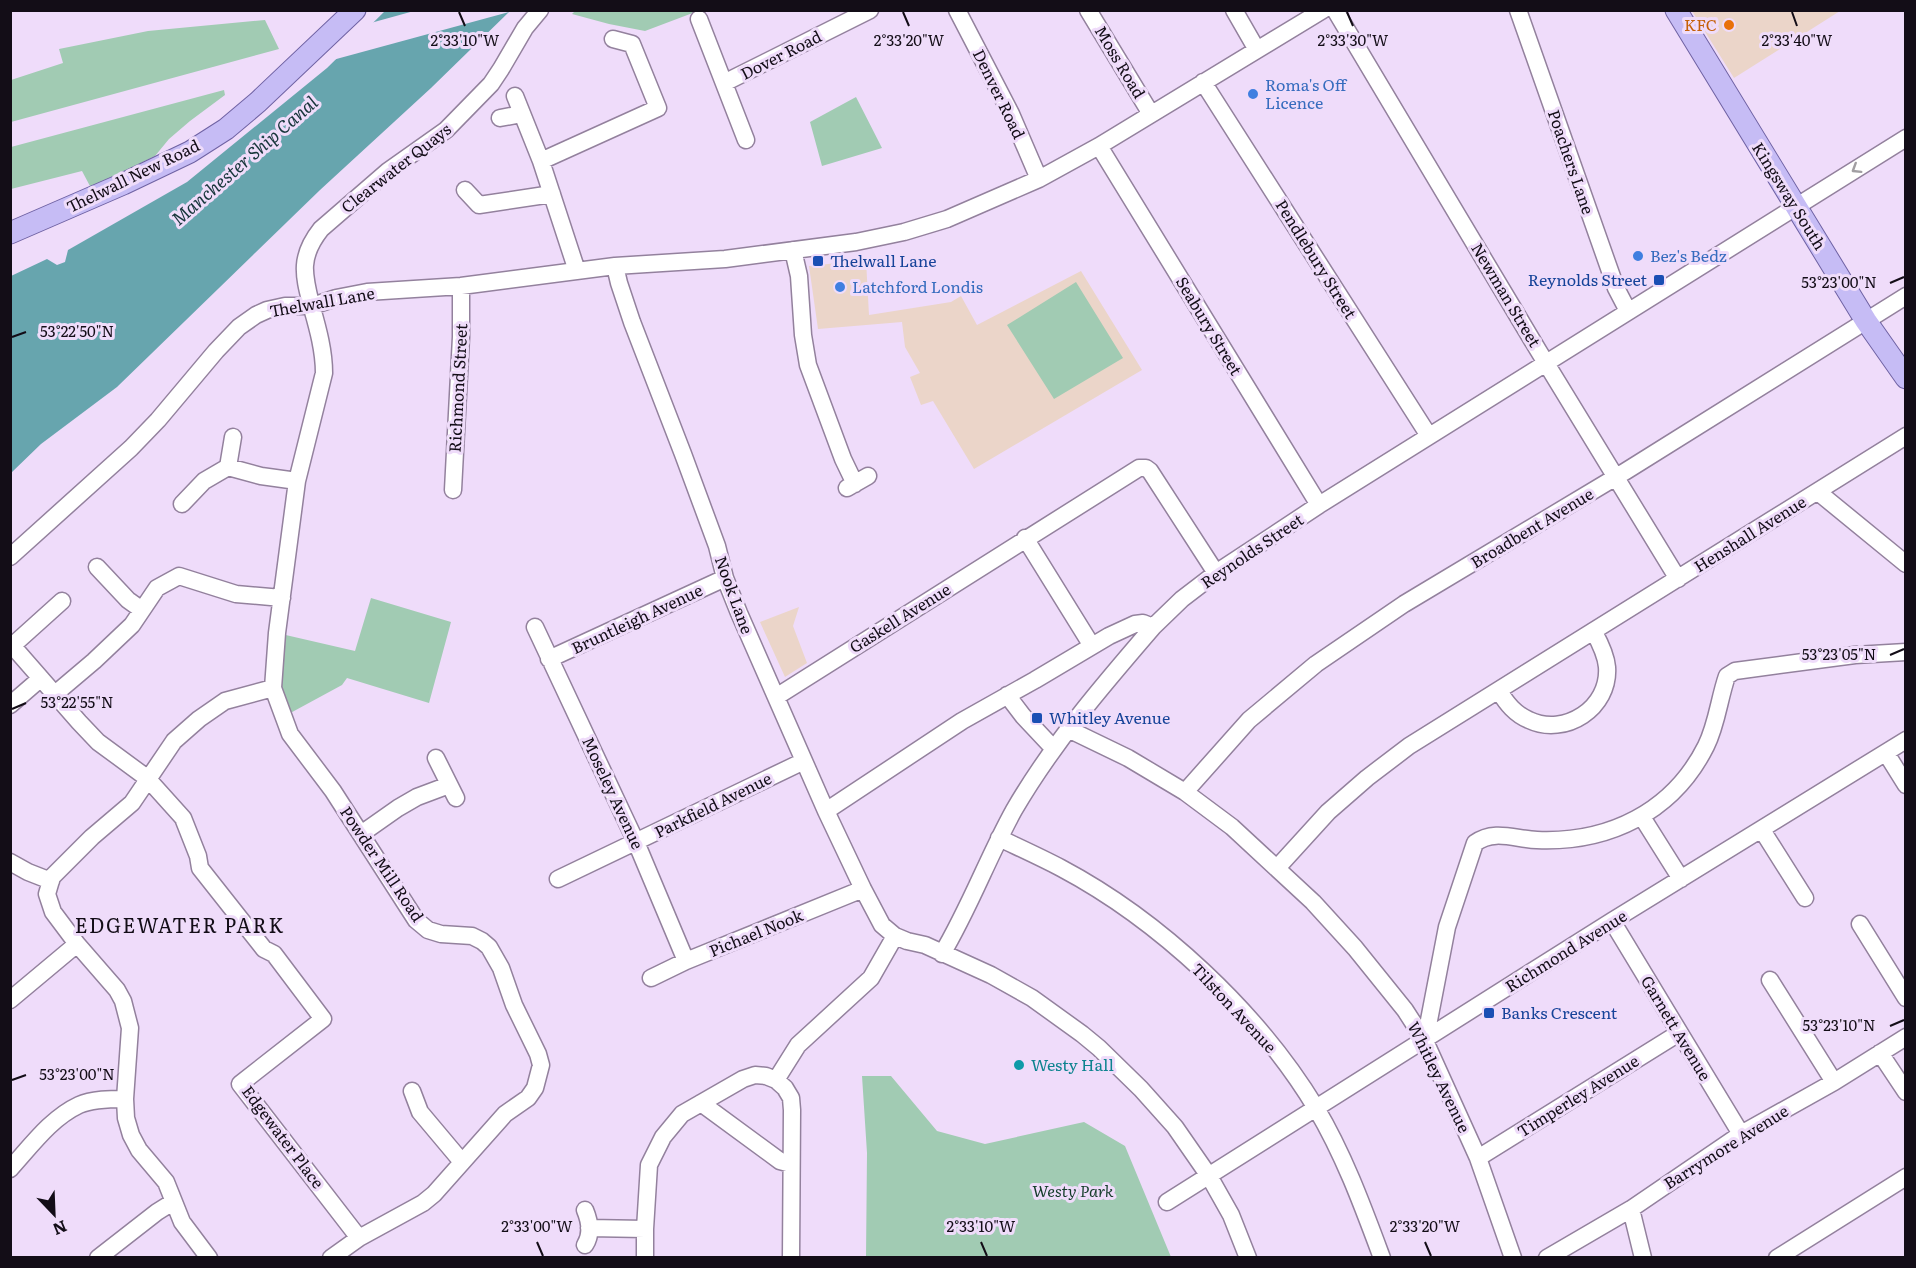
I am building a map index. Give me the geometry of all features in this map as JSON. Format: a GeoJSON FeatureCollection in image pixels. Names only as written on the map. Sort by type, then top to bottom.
{"type":"FeatureCollection","features":[{"type":"Feature","properties":{"kind":"main road","name":"Thelwall New Road"},"geometry":{"type":"LineString","coordinates":[[10,233],[190,152],[226,129],[258,102],[355,10]]}},
{"type":"Feature","properties":{"kind":"main road","name":"Kingsway South"},"geometry":{"type":"LineString","coordinates":[[1676,10],[1866,321],[1905,378]]}},
{"type":"Feature","properties":{"kind":"street","name":"Clearwater Quays"},"geometry":{"type":"LineString","coordinates":[[312,306],[304,274],[305,260],[314,238],[321,229],[388,171],[446,130],[491,84],[525,28],[540,10]]}},
{"type":"Feature","properties":{"kind":"street","name":"Dover Road"},"geometry":{"type":"LineString","coordinates":[[724,83],[870,10]]}},
{"type":"Feature","properties":{"kind":"street","name":"Denver Road"},"geometry":{"type":"LineString","coordinates":[[957,10],[1011,114],[1039,179]]}},
{"type":"Feature","properties":{"kind":"street","name":"Moss Road"},"geometry":{"type":"LineString","coordinates":[[1088,10],[1151,114]]}},
{"type":"Feature","properties":{"kind":"street"},"geometry":{"type":"LineString","coordinates":[[1234,10],[1257,50]]}},
{"type":"Feature","properties":{"kind":"street","name":"Thelwall Lane"},"geometry":{"type":"LineString","coordinates":[[10,557],[131,448],[158,420],[216,351],[239,327],[256,315],[273,308],[312,306],[343,296],[367,292],[461,286],[615,266],[725,259],[856,242],[904,232],[947,219],[1039,179],[1099,146],[1323,10]]}},
{"type":"Feature","properties":{"kind":"street","name":"Newman Street"},"geometry":{"type":"LineString","coordinates":[[1335,10],[1678,579]]}},
{"type":"Feature","properties":{"kind":"street","name":"Poachers Lane"},"geometry":{"type":"LineString","coordinates":[[1518,10],[1616,288],[1628,311]]}},
{"type":"Feature","properties":{"kind":"street","name":"Dover Road"},"geometry":{"type":"LineString","coordinates":[[699,20],[746,140]]}},
{"type":"Feature","properties":{"kind":"street"},"geometry":{"type":"LineString","coordinates":[[541,161],[658,108],[632,44],[613,39]]}},
{"type":"Feature","properties":{"kind":"street","name":"Pendlebury Street"},"geometry":{"type":"LineString","coordinates":[[1203,82],[1429,436]]}},
{"type":"Feature","properties":{"kind":"street"},"geometry":{"type":"LineString","coordinates":[[515,96],[541,161],[577,271]]}},
{"type":"Feature","properties":{"kind":"street"},"geometry":{"type":"LineString","coordinates":[[500,118],[522,114]]}},
{"type":"Feature","properties":{"kind":"street","name":"Reynolds Street"},"geometry":{"type":"LineString","coordinates":[[942,954],[961,923],[999,838],[1054,749],[1153,627],[1182,599],[1216,573],[1319,505],[1905,138]]}},
{"type":"Feature","properties":{"kind":"street","name":"Seabury Street"},"geometry":{"type":"LineString","coordinates":[[1099,146],[1319,505]]}},
{"type":"Feature","properties":{"kind":"street"},"geometry":{"type":"LineString","coordinates":[[465,190],[479,205],[552,194]]}},
{"type":"Feature","properties":{"kind":"street"},"geometry":{"type":"LineString","coordinates":[[793,250],[799,276],[803,335],[808,365],[843,459],[857,483]]}},
{"type":"Feature","properties":{"kind":"street","name":"Nook Lane"},"geometry":{"type":"LineString","coordinates":[[615,266],[618,283],[632,322],[717,546],[725,578],[826,811],[863,889],[876,914],[888,931],[895,936]]}},
{"type":"Feature","properties":{"kind":"street","name":"Richmond Street"},"geometry":{"type":"LineString","coordinates":[[453,490],[461,337],[461,286]]}},
{"type":"Feature","properties":{"kind":"street","name":"Broadbent Avenue"},"geometry":{"type":"LineString","coordinates":[[1185,792],[1249,720],[1316,664],[1404,604],[1617,477],[1905,296]]}},
{"type":"Feature","properties":{"kind":"street","name":"Powder Mill Road"},"geometry":{"type":"LineString","coordinates":[[312,306],[324,362],[324,373],[297,480],[277,633],[273,688],[290,734],[333,791],[416,920],[428,930],[441,934],[472,936],[489,947],[501,968],[514,1005],[541,1065],[535,1088],[528,1098],[505,1114],[434,1194],[423,1203],[359,1238],[331,1257]]}},
{"type":"Feature","properties":{"kind":"street","name":"Henshall Avenue"},"geometry":{"type":"LineString","coordinates":[[1277,868],[1328,812],[1409,746],[1905,436]]}},
{"type":"Feature","properties":{"kind":"street"},"geometry":{"type":"LineString","coordinates":[[228,467],[233,437]]}},
{"type":"Feature","properties":{"kind":"street"},"geometry":{"type":"LineString","coordinates":[[182,504],[204,481],[228,467],[261,476],[297,480]]}},
{"type":"Feature","properties":{"kind":"street","name":"Gaskell Avenue"},"geometry":{"type":"LineString","coordinates":[[776,697],[1024,538],[1133,470],[1143,467],[1150,471],[1216,573]]}},
{"type":"Feature","properties":{"kind":"street"},"geometry":{"type":"LineString","coordinates":[[1818,492],[1905,564]]}},
{"type":"Feature","properties":{"kind":"street"},"geometry":{"type":"LineString","coordinates":[[1024,538],[1092,646]]}},
{"type":"Feature","properties":{"kind":"street"},"geometry":{"type":"LineString","coordinates":[[97,567],[128,600],[142,610]]}},
{"type":"Feature","properties":{"kind":"street"},"geometry":{"type":"LineString","coordinates":[[55,694],[132,625],[157,588],[179,576],[236,594],[282,598]]}},
{"type":"Feature","properties":{"kind":"street","name":"Bruntleigh Avenue"},"geometry":{"type":"LineString","coordinates":[[549,659],[725,578]]}},
{"type":"Feature","properties":{"kind":"street"},"geometry":{"type":"LineString","coordinates":[[11,644],[62,601]]}},
{"type":"Feature","properties":{"kind":"street"},"geometry":{"type":"LineString","coordinates":[[826,811],[962,721],[1125,627],[1143,623],[1153,627]]}},
{"type":"Feature","properties":{"kind":"street","name":"Moseley Avenue"},"geometry":{"type":"LineString","coordinates":[[535,627],[636,842],[686,961]]}},
{"type":"Feature","properties":{"kind":"street"},"geometry":{"type":"LineString","coordinates":[[1499,691],[1515,712],[1537,723],[1563,724],[1579,718],[1593,707],[1606,678],[1605,657],[1594,632]]}},
{"type":"Feature","properties":{"kind":"street","name":"Edgewater Place"},"geometry":{"type":"LineString","coordinates":[[11,644],[98,742],[147,778],[183,818],[198,856],[200,868],[264,949],[274,954],[323,1019],[240,1084],[359,1238]]}},
{"type":"Feature","properties":{"kind":"street"},"geometry":{"type":"LineString","coordinates":[[1425,1041],[1447,927],[1475,843],[1484,837],[1493,835],[1521,840],[1570,840],[1602,834],[1642,817],[1667,797],[1689,774],[1706,745],[1718,712],[1727,676],[1735,671],[1855,655],[1905,652]]}},
{"type":"Feature","properties":{"kind":"street"},"geometry":{"type":"LineString","coordinates":[[10,705],[40,679]]}},
{"type":"Feature","properties":{"kind":"street"},"geometry":{"type":"LineString","coordinates":[[209,1257],[182,1222],[166,1182],[139,1150],[131,1135],[126,1118],[125,1099],[130,1042],[128,1014],[117,990],[53,912],[47,894],[52,877],[92,837],[132,803],[174,741],[199,719],[225,701],[273,688]]}},
{"type":"Feature","properties":{"kind":"street"},"geometry":{"type":"LineString","coordinates":[[1007,695],[1054,749]]}},
{"type":"Feature","properties":{"kind":"street","name":"Whitley Avenue"},"geometry":{"type":"LineString","coordinates":[[1068,729],[1128,759],[1185,792],[1232,827],[1313,902],[1355,948],[1405,1010],[1425,1041],[1478,1158],[1513,1257]]}},
{"type":"Feature","properties":{"kind":"street","name":"Richmond Avenue"},"geometry":{"type":"LineString","coordinates":[[1167,1202],[1612,921],[1905,740]]}},
{"type":"Feature","properties":{"kind":"street"},"geometry":{"type":"LineString","coordinates":[[1886,753],[1905,785]]}},
{"type":"Feature","properties":{"kind":"street"},"geometry":{"type":"LineString","coordinates":[[361,834],[408,802],[453,791],[436,758]]}},
{"type":"Feature","properties":{"kind":"street","name":"Parkfield Avenue"},"geometry":{"type":"LineString","coordinates":[[558,879],[804,761]]}},
{"type":"Feature","properties":{"kind":"street"},"geometry":{"type":"LineString","coordinates":[[1642,817],[1681,879]]}},
{"type":"Feature","properties":{"kind":"street"},"geometry":{"type":"LineString","coordinates":[[1762,830],[1805,898]]}},
{"type":"Feature","properties":{"kind":"street","name":"Tilston Avenue"},"geometry":{"type":"LineString","coordinates":[[999,838],[1061,868],[1123,907],[1175,947],[1236,1004],[1263,1035],[1316,1109],[1342,1159],[1382,1257]]}},
{"type":"Feature","properties":{"kind":"street"},"geometry":{"type":"LineString","coordinates":[[10,862],[51,881]]}},
{"type":"Feature","properties":{"kind":"street","name":"Pichael Nook"},"geometry":{"type":"LineString","coordinates":[[651,978],[686,961],[863,889]]}},
{"type":"Feature","properties":{"kind":"street","name":"Garnett Avenue"},"geometry":{"type":"LineString","coordinates":[[1612,921],[1741,1134]]}},
{"type":"Feature","properties":{"kind":"street"},"geometry":{"type":"LineString","coordinates":[[1860,924],[1905,998]]}},
{"type":"Feature","properties":{"kind":"street"},"geometry":{"type":"LineString","coordinates":[[776,1080],[798,1045],[871,978],[895,936],[925,945],[1032,998],[1082,1034],[1133,1081],[1175,1127],[1209,1176],[1231,1215],[1248,1257]]}},
{"type":"Feature","properties":{"kind":"street"},"geometry":{"type":"LineString","coordinates":[[10,1000],[77,944]]}},
{"type":"Feature","properties":{"kind":"street"},"geometry":{"type":"LineString","coordinates":[[1770,981],[1834,1082]]}},
{"type":"Feature","properties":{"kind":"street","name":"Timperley Avenue"},"geometry":{"type":"LineString","coordinates":[[1478,1158],[1679,1033]]}},
{"type":"Feature","properties":{"kind":"street","name":"Barrymore Avenue"},"geometry":{"type":"LineString","coordinates":[[1547,1257],[1631,1209],[1741,1134],[1834,1082],[1905,1037]]}},
{"type":"Feature","properties":{"kind":"street"},"geometry":{"type":"LineString","coordinates":[[1880,1053],[1905,1092]]}},
{"type":"Feature","properties":{"kind":"street"},"geometry":{"type":"LineString","coordinates":[[645,1257],[649,1165],[663,1137],[682,1114],[743,1079],[755,1075],[776,1080],[791,1098],[792,1257]]}},
{"type":"Feature","properties":{"kind":"street"},"geometry":{"type":"LineString","coordinates":[[412,1091],[420,1112],[462,1162]]}},
{"type":"Feature","properties":{"kind":"street"},"geometry":{"type":"LineString","coordinates":[[10,1169],[57,1118],[80,1104],[125,1099]]}},
{"type":"Feature","properties":{"kind":"street"},"geometry":{"type":"LineString","coordinates":[[701,1103],[780,1161],[791,1164]]}},
{"type":"Feature","properties":{"kind":"street"},"geometry":{"type":"LineString","coordinates":[[1777,1257],[1905,1176]]}},
{"type":"Feature","properties":{"kind":"street"},"geometry":{"type":"LineString","coordinates":[[98,1257],[173,1202]]}},
{"type":"Feature","properties":{"kind":"street"},"geometry":{"type":"LineString","coordinates":[[1631,1209],[1643,1257]]}},
{"type":"Feature","properties":{"kind":"street"},"geometry":{"type":"LineString","coordinates":[[585,1210],[589,1219],[589,1237],[585,1245]]}},
{"type":"Feature","properties":{"kind":"street"},"geometry":{"type":"LineString","coordinates":[[589,1228],[645,1229]]}},
{"type":"Feature","properties":{"kind":"shaded area"},"geometry":{"type":"Polygon","coordinates":[[[1692,11],[1840,11],[1734,78],[1692,11]]]}},
{"type":"Feature","properties":{"kind":"shaded area"},"geometry":{"type":"Polygon","coordinates":[[[866,260],[869,315],[951,302],[961,296],[977,325],[1081,271],[1142,370],[974,469],[933,401],[921,405],[910,377],[920,373],[905,347],[902,322],[818,329],[809,266],[866,260]]]}},
{"type":"Feature","properties":{"kind":"shaded area"},"geometry":{"type":"Polygon","coordinates":[[[799,607],[793,626],[807,663],[785,677],[760,622],[799,607]]]}},
{"type":"Feature","properties":{"kind":"green space"},"geometry":{"type":"Polygon","coordinates":[[[576,10],[698,11],[645,31],[572,14],[576,10]]]}},
{"type":"Feature","properties":{"kind":"green space"},"geometry":{"type":"Polygon","coordinates":[[[265,20],[279,49],[11,122],[11,80],[63,63],[59,49],[148,31],[265,20]]]}},
{"type":"Feature","properties":{"kind":"green space"},"geometry":{"type":"Polygon","coordinates":[[[224,90],[225,95],[169,139],[155,156],[91,188],[82,171],[11,189],[11,147],[224,90]]]}},
{"type":"Feature","properties":{"kind":"green space"},"geometry":{"type":"Polygon","coordinates":[[[856,97],[882,148],[822,166],[810,122],[856,97]]]}},
{"type":"Feature","properties":{"kind":"green space"},"geometry":{"type":"Polygon","coordinates":[[[1076,282],[1123,358],[1054,399],[1007,325],[1076,282]]]}},
{"type":"Feature","properties":{"kind":"green space"},"geometry":{"type":"Polygon","coordinates":[[[371,598],[451,622],[429,703],[347,678],[342,685],[283,717],[277,633],[355,651],[371,598]]]}},
{"type":"Feature","properties":{"kind":"green space","name":"Westy Park"},"geometry":{"type":"Polygon","coordinates":[[[862,1076],[891,1076],[937,1131],[985,1144],[1084,1122],[1125,1146],[1171,1257],[866,1257],[867,1153],[862,1076]]]}},
{"type":"Feature","properties":{"kind":"water","name":"Manchester Ship Canal"},"geometry":{"type":"Polygon","coordinates":[[[385,11],[510,11],[431,88],[320,190],[117,387],[41,444],[11,473],[11,276],[47,259],[57,265],[65,262],[68,250],[187,182],[327,68],[385,11]]]}},
{"type":"Feature","properties":{"kind":"pier"},"geometry":{"type":"Polygon","coordinates":[[[414,11],[513,11],[329,61],[367,24],[414,11]]]}},
{"type":"Feature","properties":{"kind":"place","name":"KFC"},"geometry":{"type":"Point","coordinates":[1729,25]}},
{"type":"Feature","properties":{"kind":"place","name":"Roma's Off Licence"},"geometry":{"type":"Point","coordinates":[1253,94]}},
{"type":"Feature","properties":{"kind":"place","name":"Bez's Bedz"},"geometry":{"type":"Point","coordinates":[1638,256]}},
{"type":"Feature","properties":{"kind":"place","name":"Thelwall Lane"},"geometry":{"type":"Point","coordinates":[818,261]}},
{"type":"Feature","properties":{"kind":"place","name":"Reynolds Street"},"geometry":{"type":"Point","coordinates":[1659,280]}},
{"type":"Feature","properties":{"kind":"place","name":"Latchford Londis"},"geometry":{"type":"Point","coordinates":[840,287]}},
{"type":"Feature","properties":{"kind":"place","name":"Whitley Avenue"},"geometry":{"type":"Point","coordinates":[1037,718]}},
{"type":"Feature","properties":{"kind":"place","name":"Banks Crescent"},"geometry":{"type":"Point","coordinates":[1489,1013]}},
{"type":"Feature","properties":{"kind":"place","name":"Westy Hall"},"geometry":{"type":"Point","coordinates":[1019,1065]}},
{"type":"Feature","properties":{"kind":"district","name":"EDGEWATER PARK"},"geometry":{"type":"Point","coordinates":[180,926]}}]}
